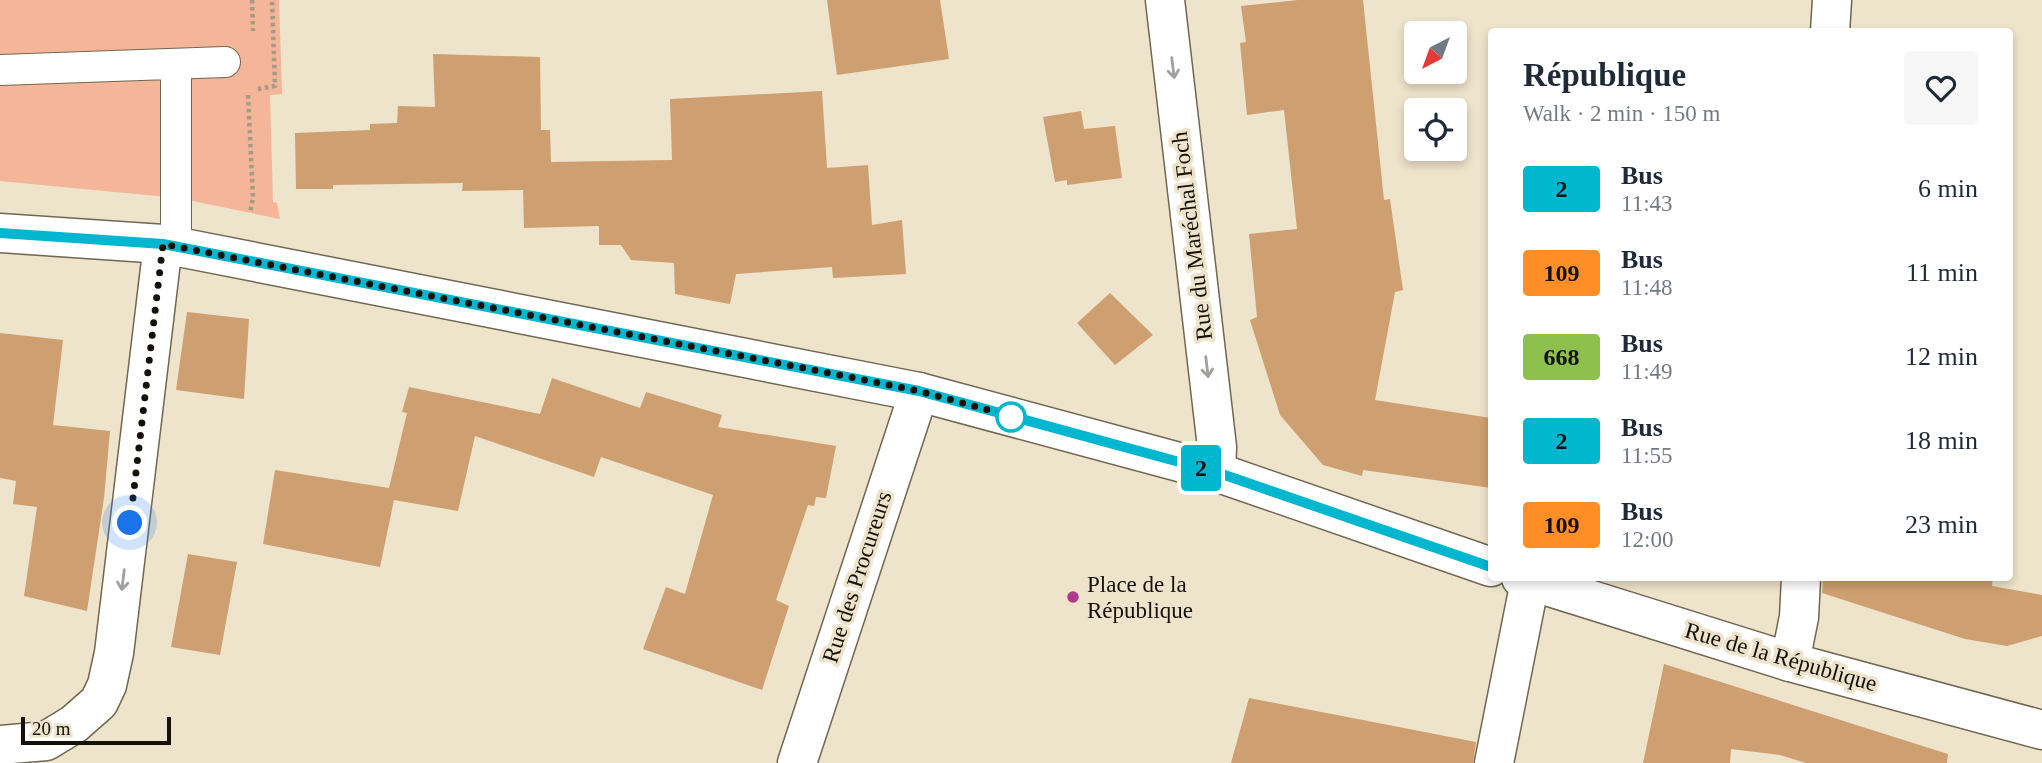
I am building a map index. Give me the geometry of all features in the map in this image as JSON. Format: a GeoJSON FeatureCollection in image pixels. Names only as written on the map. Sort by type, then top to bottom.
{"type":"FeatureCollection","features":[{"type":"Feature","properties":{"kind":"street","name":"Rue du Maréchal Foch"},"geometry":{"type":"LineString","coordinates":[[1166,0],[1217,447],[1216,472]]}},
{"type":"Feature","properties":{"kind":"street"},"geometry":{"type":"LineString","coordinates":[[1830,28],[1832,0]]}},
{"type":"Feature","properties":{"kind":"street"},"geometry":{"type":"LineString","coordinates":[[0,233],[170,246],[919,391],[1216,472],[1488,566]]}},
{"type":"Feature","properties":{"kind":"street"},"geometry":{"type":"LineString","coordinates":[[0,745],[46,741],[74,724],[99,702],[107,685],[114,653],[170,246]]}},
{"type":"Feature","properties":{"kind":"street","name":"Rue des Procureurs"},"geometry":{"type":"LineString","coordinates":[[797,763],[919,391]]}},
{"type":"Feature","properties":{"kind":"street"},"geometry":{"type":"LineString","coordinates":[[1494,763],[1526,581]]}},
{"type":"Feature","properties":{"kind":"street","name":"Rue de la République"},"geometry":{"type":"LineString","coordinates":[[1532,581],[1790,662],[2042,730]]}},
{"type":"Feature","properties":{"kind":"street"},"geometry":{"type":"LineString","coordinates":[[1790,662],[1799,617],[1801,581]]}},
{"type":"Feature","properties":{"kind":"lane"},"geometry":{"type":"LineString","coordinates":[[0,70],[225,62]]}},
{"type":"Feature","properties":{"kind":"lane"},"geometry":{"type":"LineString","coordinates":[[170,246],[176,64]]}},
{"type":"Feature","properties":{"kind":"path"},"geometry":{"type":"LineString","coordinates":[[250,213],[253,198],[247,90],[275,86],[272,0]]}},
{"type":"Feature","properties":{"kind":"shaded area"},"geometry":{"type":"Polygon","coordinates":[[[0,0],[279,0],[282,94],[270,95],[273,202],[277,203],[280,219],[178,198],[0,181],[0,0]]]}},
{"type":"Feature","properties":{"kind":"building"},"geometry":{"type":"Polygon","coordinates":[[[827,0],[940,0],[949,59],[837,75],[827,0]]]}},
{"type":"Feature","properties":{"kind":"building"},"geometry":{"type":"Polygon","coordinates":[[[1298,0],[1363,0],[1384,200],[1390,199],[1403,290],[1395,292],[1375,400],[1488,418],[1488,488],[1363,470],[1362,476],[1323,465],[1280,415],[1250,320],[1257,317],[1249,234],[1297,229],[1284,110],[1247,115],[1240,43],[1246,42],[1241,6],[1298,0]]]}},
{"type":"Feature","properties":{"kind":"building"},"geometry":{"type":"Polygon","coordinates":[[[433,54],[540,57],[541,130],[550,130],[551,162],[672,160],[670,99],[822,91],[827,168],[868,165],[872,225],[902,220],[906,274],[833,278],[832,267],[736,274],[730,304],[675,294],[674,263],[631,260],[621,245],[599,245],[599,226],[524,228],[523,190],[462,191],[463,183],[333,185],[333,189],[296,189],[295,133],[370,130],[370,124],[397,123],[398,106],[435,107],[433,54]]]}},
{"type":"Feature","properties":{"kind":"building"},"geometry":{"type":"Polygon","coordinates":[[[1081,111],[1084,129],[1115,126],[1122,178],[1067,185],[1067,180],[1055,182],[1043,117],[1081,111]]]}},
{"type":"Feature","properties":{"kind":"building"},"geometry":{"type":"Polygon","coordinates":[[[1110,293],[1153,335],[1115,365],[1077,323],[1110,293]]]}},
{"type":"Feature","properties":{"kind":"building"},"geometry":{"type":"Polygon","coordinates":[[[187,312],[249,319],[244,399],[176,390],[187,312]]]}},
{"type":"Feature","properties":{"kind":"building"},"geometry":{"type":"Polygon","coordinates":[[[0,333],[63,340],[53,425],[110,431],[104,498],[87,611],[24,596],[37,507],[13,504],[16,481],[0,478],[0,333]]]}},
{"type":"Feature","properties":{"kind":"building"},"geometry":{"type":"Polygon","coordinates":[[[552,378],[640,408],[646,392],[722,415],[718,427],[836,446],[826,498],[816,497],[814,506],[808,505],[776,600],[789,606],[762,690],[643,649],[666,587],[685,594],[713,495],[601,457],[594,477],[475,436],[458,511],[394,500],[380,567],[263,544],[275,470],[389,488],[407,413],[402,412],[409,387],[540,414],[552,378]]]}},
{"type":"Feature","properties":{"kind":"building"},"geometry":{"type":"Polygon","coordinates":[[[188,554],[237,562],[220,655],[171,647],[188,554]]]}},
{"type":"Feature","properties":{"kind":"building"},"geometry":{"type":"Polygon","coordinates":[[[1823,581],[1993,581],[1992,586],[2042,595],[2042,636],[2007,646],[1965,639],[1822,593],[1823,581]]]}},
{"type":"Feature","properties":{"kind":"building"},"geometry":{"type":"Polygon","coordinates":[[[1664,664],[1948,754],[1947,763],[1806,763],[1780,755],[1731,749],[1730,763],[1643,763],[1664,664]]]}},
{"type":"Feature","properties":{"kind":"building"},"geometry":{"type":"Polygon","coordinates":[[[1249,698],[1476,742],[1473,763],[1231,763],[1249,698]]]}},
{"type":"Feature","properties":{"kind":"bus line","name":"2"},"geometry":{"type":"LineString","coordinates":[[0,233],[163,244],[919,391],[1216,472],[1488,566]]}},
{"type":"Feature","properties":{"kind":"place","name":"Place de la République"},"geometry":{"type":"Point","coordinates":[1073,597]}},
{"type":"Feature","properties":{"kind":"route"},"geometry":{"type":"LineString","coordinates":[[130,523],[163,244],[919,391],[1014,417],[1011,417]]}}]}
